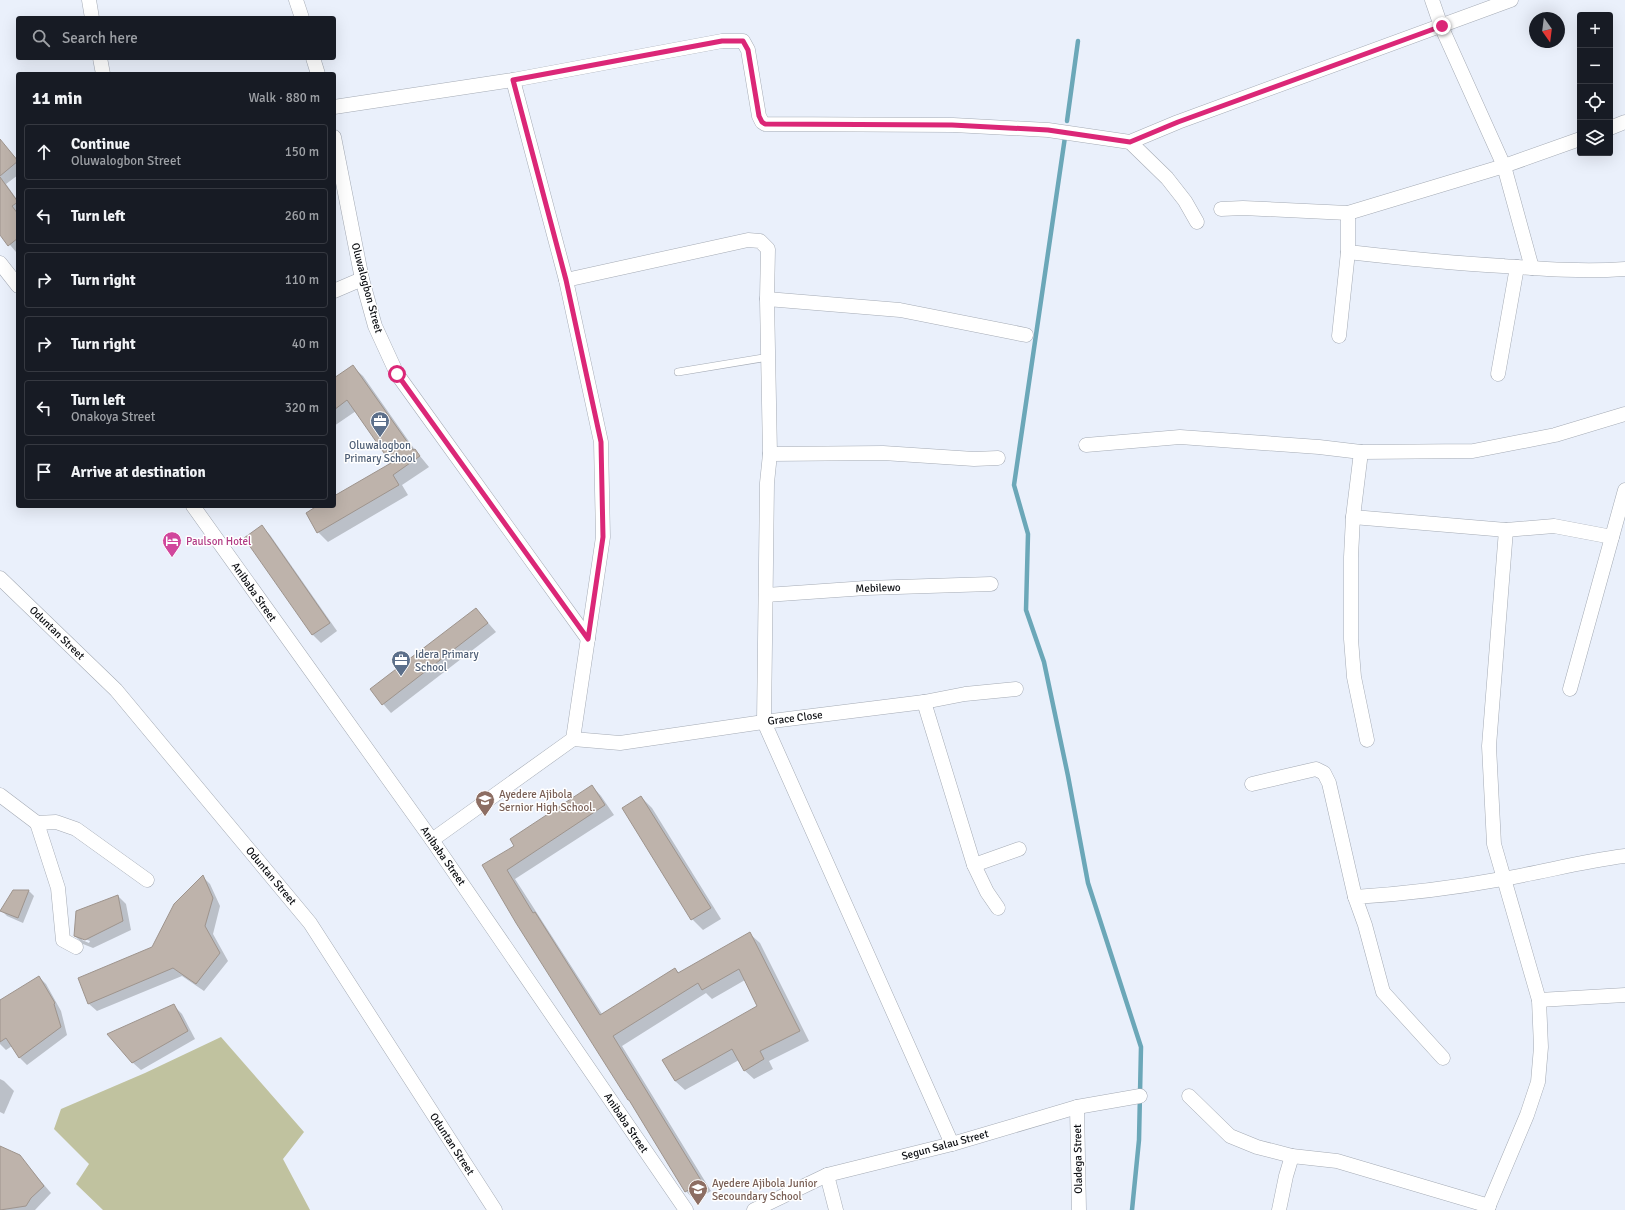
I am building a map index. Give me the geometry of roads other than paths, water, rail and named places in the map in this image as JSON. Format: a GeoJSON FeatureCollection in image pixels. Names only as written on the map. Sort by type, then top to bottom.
{"type":"FeatureCollection","features":[{"type":"Feature","properties":{"kind":"street"},"geometry":{"type":"LineString","coordinates":[[89,0],[92,16]]}},
{"type":"Feature","properties":{"kind":"street"},"geometry":{"type":"LineString","coordinates":[[296,0],[301,16]]}},
{"type":"Feature","properties":{"kind":"street"},"geometry":{"type":"LineString","coordinates":[[1432,0],[1504,166],[1532,268]]}},
{"type":"Feature","properties":{"kind":"street"},"geometry":{"type":"LineString","coordinates":[[336,107],[513,80],[722,41],[743,41],[748,50],[759,116],[765,124],[952,125],[1048,130],[1130,142],[1178,122],[1511,0]]}},
{"type":"Feature","properties":{"kind":"street"},"geometry":{"type":"LineString","coordinates":[[100,60],[103,72]]}},
{"type":"Feature","properties":{"kind":"street"},"geometry":{"type":"LineString","coordinates":[[314,60],[317,72]]}},
{"type":"Feature","properties":{"kind":"street"},"geometry":{"type":"LineString","coordinates":[[432,840],[573,739],[603,537],[601,442],[566,280],[513,80]]}},
{"type":"Feature","properties":{"kind":"street"},"geometry":{"type":"LineString","coordinates":[[1613,127],[1625,122]]}},
{"type":"Feature","properties":{"kind":"street"},"geometry":{"type":"LineString","coordinates":[[1221,209],[1243,208],[1348,213],[1504,166],[1577,140]]}},
{"type":"Feature","properties":{"kind":"street"},"geometry":{"type":"LineString","coordinates":[[1130,142],[1167,178],[1185,201],[1197,222]]}},
{"type":"Feature","properties":{"kind":"street","name":"Oluwalogbon Street"},"geometry":{"type":"LineString","coordinates":[[336,147],[362,279],[375,326],[397,374],[588,639]]}},
{"type":"Feature","properties":{"kind":"street"},"geometry":{"type":"LineString","coordinates":[[1339,336],[1348,252],[1348,213]]}},
{"type":"Feature","properties":{"kind":"street"},"geometry":{"type":"LineString","coordinates":[[566,280],[748,240],[760,241],[768,249],[767,299],[770,454],[767,483],[764,722],[952,1144]]}},
{"type":"Feature","properties":{"kind":"street"},"geometry":{"type":"LineString","coordinates":[[1348,252],[1420,261],[1532,268],[1596,271],[1625,269]]}},
{"type":"Feature","properties":{"kind":"street"},"geometry":{"type":"LineString","coordinates":[[0,264],[16,284]]}},
{"type":"Feature","properties":{"kind":"street"},"geometry":{"type":"LineString","coordinates":[[1498,374],[1517,267]]}},
{"type":"Feature","properties":{"kind":"street"},"geometry":{"type":"LineString","coordinates":[[336,290],[362,279]]}},
{"type":"Feature","properties":{"kind":"street"},"geometry":{"type":"LineString","coordinates":[[767,299],[900,310],[1026,335]]}},
{"type":"Feature","properties":{"kind":"street"},"geometry":{"type":"LineString","coordinates":[[1086,445],[1180,437],[1319,447],[1361,452],[1473,451],[1555,435],[1625,414]]}},
{"type":"Feature","properties":{"kind":"street"},"geometry":{"type":"LineString","coordinates":[[1361,452],[1353,516],[1350,557],[1351,639],[1354,677],[1367,740]]}},
{"type":"Feature","properties":{"kind":"street"},"geometry":{"type":"LineString","coordinates":[[770,454],[883,453],[974,459],[998,458]]}},
{"type":"Feature","properties":{"kind":"street"},"geometry":{"type":"LineString","coordinates":[[1570,689],[1625,490]]}},
{"type":"Feature","properties":{"kind":"street","name":"Anibaba Street"},"geometry":{"type":"LineString","coordinates":[[194,508],[432,840],[686,1210]]}},
{"type":"Feature","properties":{"kind":"street"},"geometry":{"type":"LineString","coordinates":[[1353,516],[1506,530],[1554,526],[1612,537]]}},
{"type":"Feature","properties":{"kind":"street"},"geometry":{"type":"LineString","coordinates":[[1189,1096],[1230,1136],[1257,1147],[1292,1156],[1338,1161],[1488,1208],[1527,1115],[1538,1082],[1541,1047],[1539,1000],[1494,844],[1488,746],[1506,530]]}},
{"type":"Feature","properties":{"kind":"street","name":"Oduntan Street"},"geometry":{"type":"LineString","coordinates":[[0,578],[116,690],[310,923],[495,1210]]}},
{"type":"Feature","properties":{"kind":"street","name":"Mebilewo"},"geometry":{"type":"LineString","coordinates":[[766,595],[866,588],[991,584]]}},
{"type":"Feature","properties":{"kind":"street","name":"Grace Close"},"geometry":{"type":"LineString","coordinates":[[573,739],[620,743],[764,722],[924,702],[965,694],[1016,689]]}},
{"type":"Feature","properties":{"kind":"street"},"geometry":{"type":"LineString","coordinates":[[924,702],[974,865],[987,892],[998,908]]}},
{"type":"Feature","properties":{"kind":"street"},"geometry":{"type":"LineString","coordinates":[[1252,784],[1316,769],[1324,773],[1329,783],[1355,897],[1365,925],[1383,992],[1443,1058]]}},
{"type":"Feature","properties":{"kind":"street"},"geometry":{"type":"LineString","coordinates":[[0,795],[37,823],[58,888],[63,940],[76,947]]}},
{"type":"Feature","properties":{"kind":"street"},"geometry":{"type":"LineString","coordinates":[[37,823],[56,822],[76,829],[147,880]]}},
{"type":"Feature","properties":{"kind":"street"},"geometry":{"type":"LineString","coordinates":[[974,865],[1019,849]]}},
{"type":"Feature","properties":{"kind":"street"},"geometry":{"type":"LineString","coordinates":[[1355,897],[1420,893],[1503,879],[1594,860],[1625,856]]}},
{"type":"Feature","properties":{"kind":"street"},"geometry":{"type":"LineString","coordinates":[[1539,1000],[1625,996]]}},
{"type":"Feature","properties":{"kind":"street","name":"Segun Salau Street"},"geometry":{"type":"LineString","coordinates":[[754,1210],[827,1175],[952,1144],[1077,1108],[1140,1096]]}},
{"type":"Feature","properties":{"kind":"street","name":"Oladega Street"},"geometry":{"type":"LineString","coordinates":[[1077,1108],[1079,1210]]}},
{"type":"Feature","properties":{"kind":"street"},"geometry":{"type":"LineString","coordinates":[[1279,1210],[1292,1156]]}},
{"type":"Feature","properties":{"kind":"street"},"geometry":{"type":"LineString","coordinates":[[827,1175],[836,1210]]}},
{"type":"Feature","properties":{"kind":"lane"},"geometry":{"type":"LineString","coordinates":[[678,372],[769,357]]}},
{"type":"Feature","properties":{"kind":"waterway"},"geometry":{"type":"LineString","coordinates":[[1067,121],[1078,41]]}},
{"type":"Feature","properties":{"kind":"waterway"},"geometry":{"type":"LineString","coordinates":[[1065,137],[1014,485],[1028,534],[1026,610],[1044,662],[1068,776],[1088,883],[1141,1047],[1139,1140],[1132,1210]]}},
{"type":"Feature","properties":{"kind":"place","name":"Oluwalogbon Primary School"},"geometry":{"type":"Point","coordinates":[380,438]}},
{"type":"Feature","properties":{"kind":"place","name":"Paulson Hotel"},"geometry":{"type":"Point","coordinates":[172,558]}},
{"type":"Feature","properties":{"kind":"place","name":"Idera Primary School"},"geometry":{"type":"Point","coordinates":[401,677]}},
{"type":"Feature","properties":{"kind":"place","name":"Ayedere Ajibola Sernior High School."},"geometry":{"type":"Point","coordinates":[485,817]}},
{"type":"Feature","properties":{"kind":"place","name":"Ayedere Ajibola Junior Secoundary School"},"geometry":{"type":"Point","coordinates":[698,1206]}}]}
